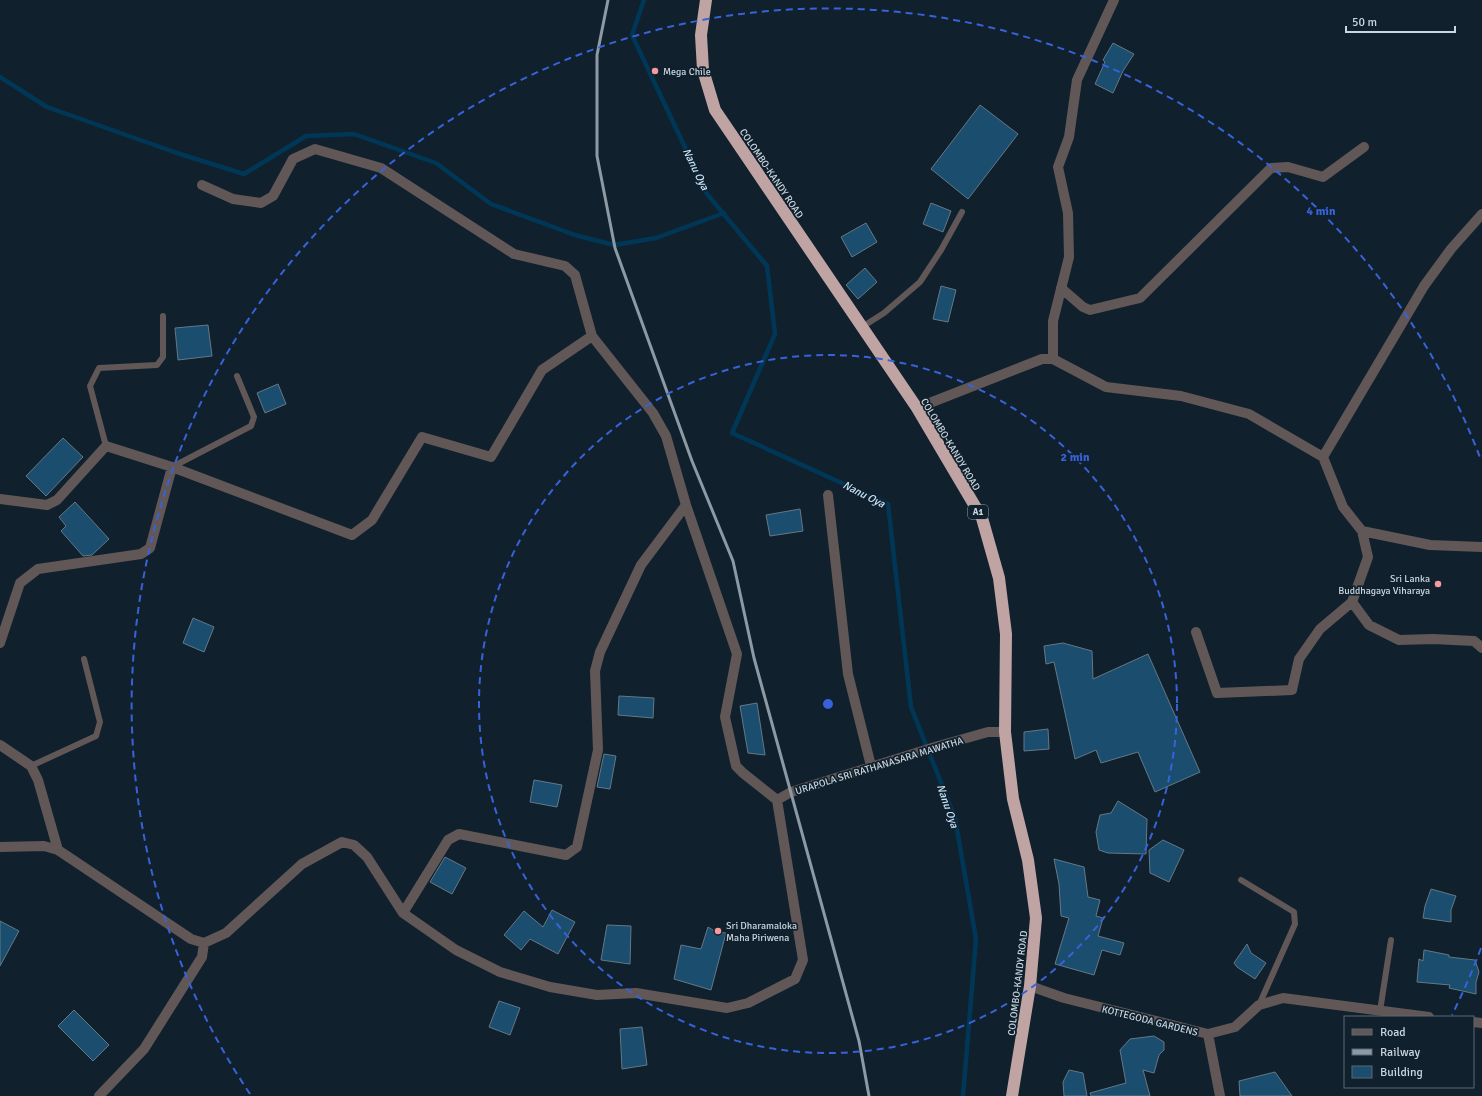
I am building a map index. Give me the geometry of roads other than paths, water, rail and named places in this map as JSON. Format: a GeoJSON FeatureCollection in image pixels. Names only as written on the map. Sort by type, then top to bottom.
{"type":"FeatureCollection","features":[{"type":"Feature","properties":{"kind":"highway","name":"COLOMBO-KANDY ROAD"},"geometry":{"type":"LineString","coordinates":[[706,0],[701,35],[703,70],[714,110],[917,408],[982,518],[999,578],[1006,634],[1006,732],[1013,799],[1028,860],[1036,918],[1030,986],[1012,1096]]}},
{"type":"Feature","properties":{"kind":"street"},"geometry":{"type":"LineString","coordinates":[[1053,359],[1053,321],[1069,257],[1068,213],[1058,167],[1069,137],[1077,80],[1114,0]]}},
{"type":"Feature","properties":{"kind":"street"},"geometry":{"type":"LineString","coordinates":[[1061,288],[1083,307],[1090,310],[1140,298],[1271,168],[1288,168],[1323,177],[1364,147]]}},
{"type":"Feature","properties":{"kind":"street"},"geometry":{"type":"LineString","coordinates":[[0,846],[44,846],[58,850],[191,939],[204,943],[226,933],[302,864],[342,842],[354,845],[367,858],[403,913],[456,950],[500,972],[550,987],[597,995],[636,993],[727,1008],[748,1003],[795,979],[803,960],[777,800],[736,766],[725,717],[737,654],[686,505],[666,436],[653,413],[592,336],[575,276],[565,266],[514,254],[381,168],[315,149],[293,159],[273,196],[261,203],[233,199],[202,185]]}},
{"type":"Feature","properties":{"kind":"street"},"geometry":{"type":"LineString","coordinates":[[1323,457],[1424,286],[1451,249],[1482,214]]}},
{"type":"Feature","properties":{"kind":"street"},"geometry":{"type":"LineString","coordinates":[[0,499],[47,505],[57,500],[106,446],[172,467],[352,535],[372,520],[422,437],[491,457],[542,370],[592,336]]}},
{"type":"Feature","properties":{"kind":"street"},"geometry":{"type":"LineString","coordinates":[[917,408],[1042,359],[1053,359],[1106,386],[1181,396],[1249,414],[1323,457],[1343,507],[1362,531],[1368,557],[1352,602],[1320,629],[1299,659],[1292,690],[1217,693],[1196,632]]}},
{"type":"Feature","properties":{"kind":"street"},"geometry":{"type":"LineString","coordinates":[[0,643],[20,583],[38,569],[141,554],[150,548],[172,467]]}},
{"type":"Feature","properties":{"kind":"street"},"geometry":{"type":"LineString","coordinates":[[828,495],[848,674],[871,766]]}},
{"type":"Feature","properties":{"kind":"street"},"geometry":{"type":"LineString","coordinates":[[403,913],[448,840],[459,834],[566,855],[578,847],[598,750],[595,671],[600,652],[641,566],[686,505]]}},
{"type":"Feature","properties":{"kind":"street"},"geometry":{"type":"LineString","coordinates":[[1362,531],[1430,545],[1482,547]]}},
{"type":"Feature","properties":{"kind":"street"},"geometry":{"type":"LineString","coordinates":[[1352,602],[1369,625],[1398,640],[1432,639],[1474,641],[1482,648]]}},
{"type":"Feature","properties":{"kind":"street","name":"URAPOLA SRI RATHANASARA MAWATHA"},"geometry":{"type":"LineString","coordinates":[[777,800],[791,792],[871,766],[988,732],[1006,732]]}},
{"type":"Feature","properties":{"kind":"street"},"geometry":{"type":"LineString","coordinates":[[0,745],[31,766],[38,780],[58,850]]}},
{"type":"Feature","properties":{"kind":"street"},"geometry":{"type":"LineString","coordinates":[[99,1096],[144,1049],[202,957],[204,943]]}},
{"type":"Feature","properties":{"kind":"street","name":"KOTTEGODA GARDENS"},"geometry":{"type":"LineString","coordinates":[[1030,986],[1064,998],[1208,1034],[1235,1027],[1259,1005],[1282,998],[1421,1016]]}},
{"type":"Feature","properties":{"kind":"street"},"geometry":{"type":"LineString","coordinates":[[1208,1034],[1220,1096]]}},
{"type":"Feature","properties":{"kind":"lane"},"geometry":{"type":"LineString","coordinates":[[862,327],[884,313],[920,282],[941,250],[962,212]]}},
{"type":"Feature","properties":{"kind":"lane"},"geometry":{"type":"LineString","coordinates":[[106,446],[90,386],[99,368],[157,365],[163,357],[163,316]]}},
{"type":"Feature","properties":{"kind":"lane"},"geometry":{"type":"LineString","coordinates":[[172,467],[251,426],[254,417],[237,376]]}},
{"type":"Feature","properties":{"kind":"lane"},"geometry":{"type":"LineString","coordinates":[[31,766],[96,736],[100,722],[84,658]]}},
{"type":"Feature","properties":{"kind":"lane"},"geometry":{"type":"LineString","coordinates":[[1241,880],[1294,912],[1295,924],[1259,1005]]}},
{"type":"Feature","properties":{"kind":"lane"},"geometry":{"type":"LineString","coordinates":[[1380,1011],[1391,940]]}},
{"type":"Feature","properties":{"kind":"waterway","name":"Nanu Oya"},"geometry":{"type":"LineString","coordinates":[[644,0],[632,35],[707,194],[767,266],[775,334],[732,433],[888,504],[911,707],[955,818],[976,939],[963,1096]]}},
{"type":"Feature","properties":{"kind":"waterway"},"geometry":{"type":"LineString","coordinates":[[0,77],[47,107],[177,153],[244,174],[306,136],[354,134],[436,163],[491,204],[575,235],[614,245],[656,238],[724,213]]}},
{"type":"Feature","properties":{"kind":"railway"},"geometry":{"type":"LineString","coordinates":[[608,0],[597,55],[597,156],[615,248],[692,461],[733,561],[754,658],[859,1041],[869,1096]]}},
{"type":"Feature","properties":{"kind":"place","name":"Mega Chile"},"geometry":{"type":"Point","coordinates":[655,71]}},
{"type":"Feature","properties":{"kind":"place","name":"Sri Lanka Buddhagaya Viharaya"},"geometry":{"type":"Point","coordinates":[1438,584]}},
{"type":"Feature","properties":{"kind":"place","name":"Sri Dharamaloka Maha Piriwena"},"geometry":{"type":"Point","coordinates":[718,931]}}]}
